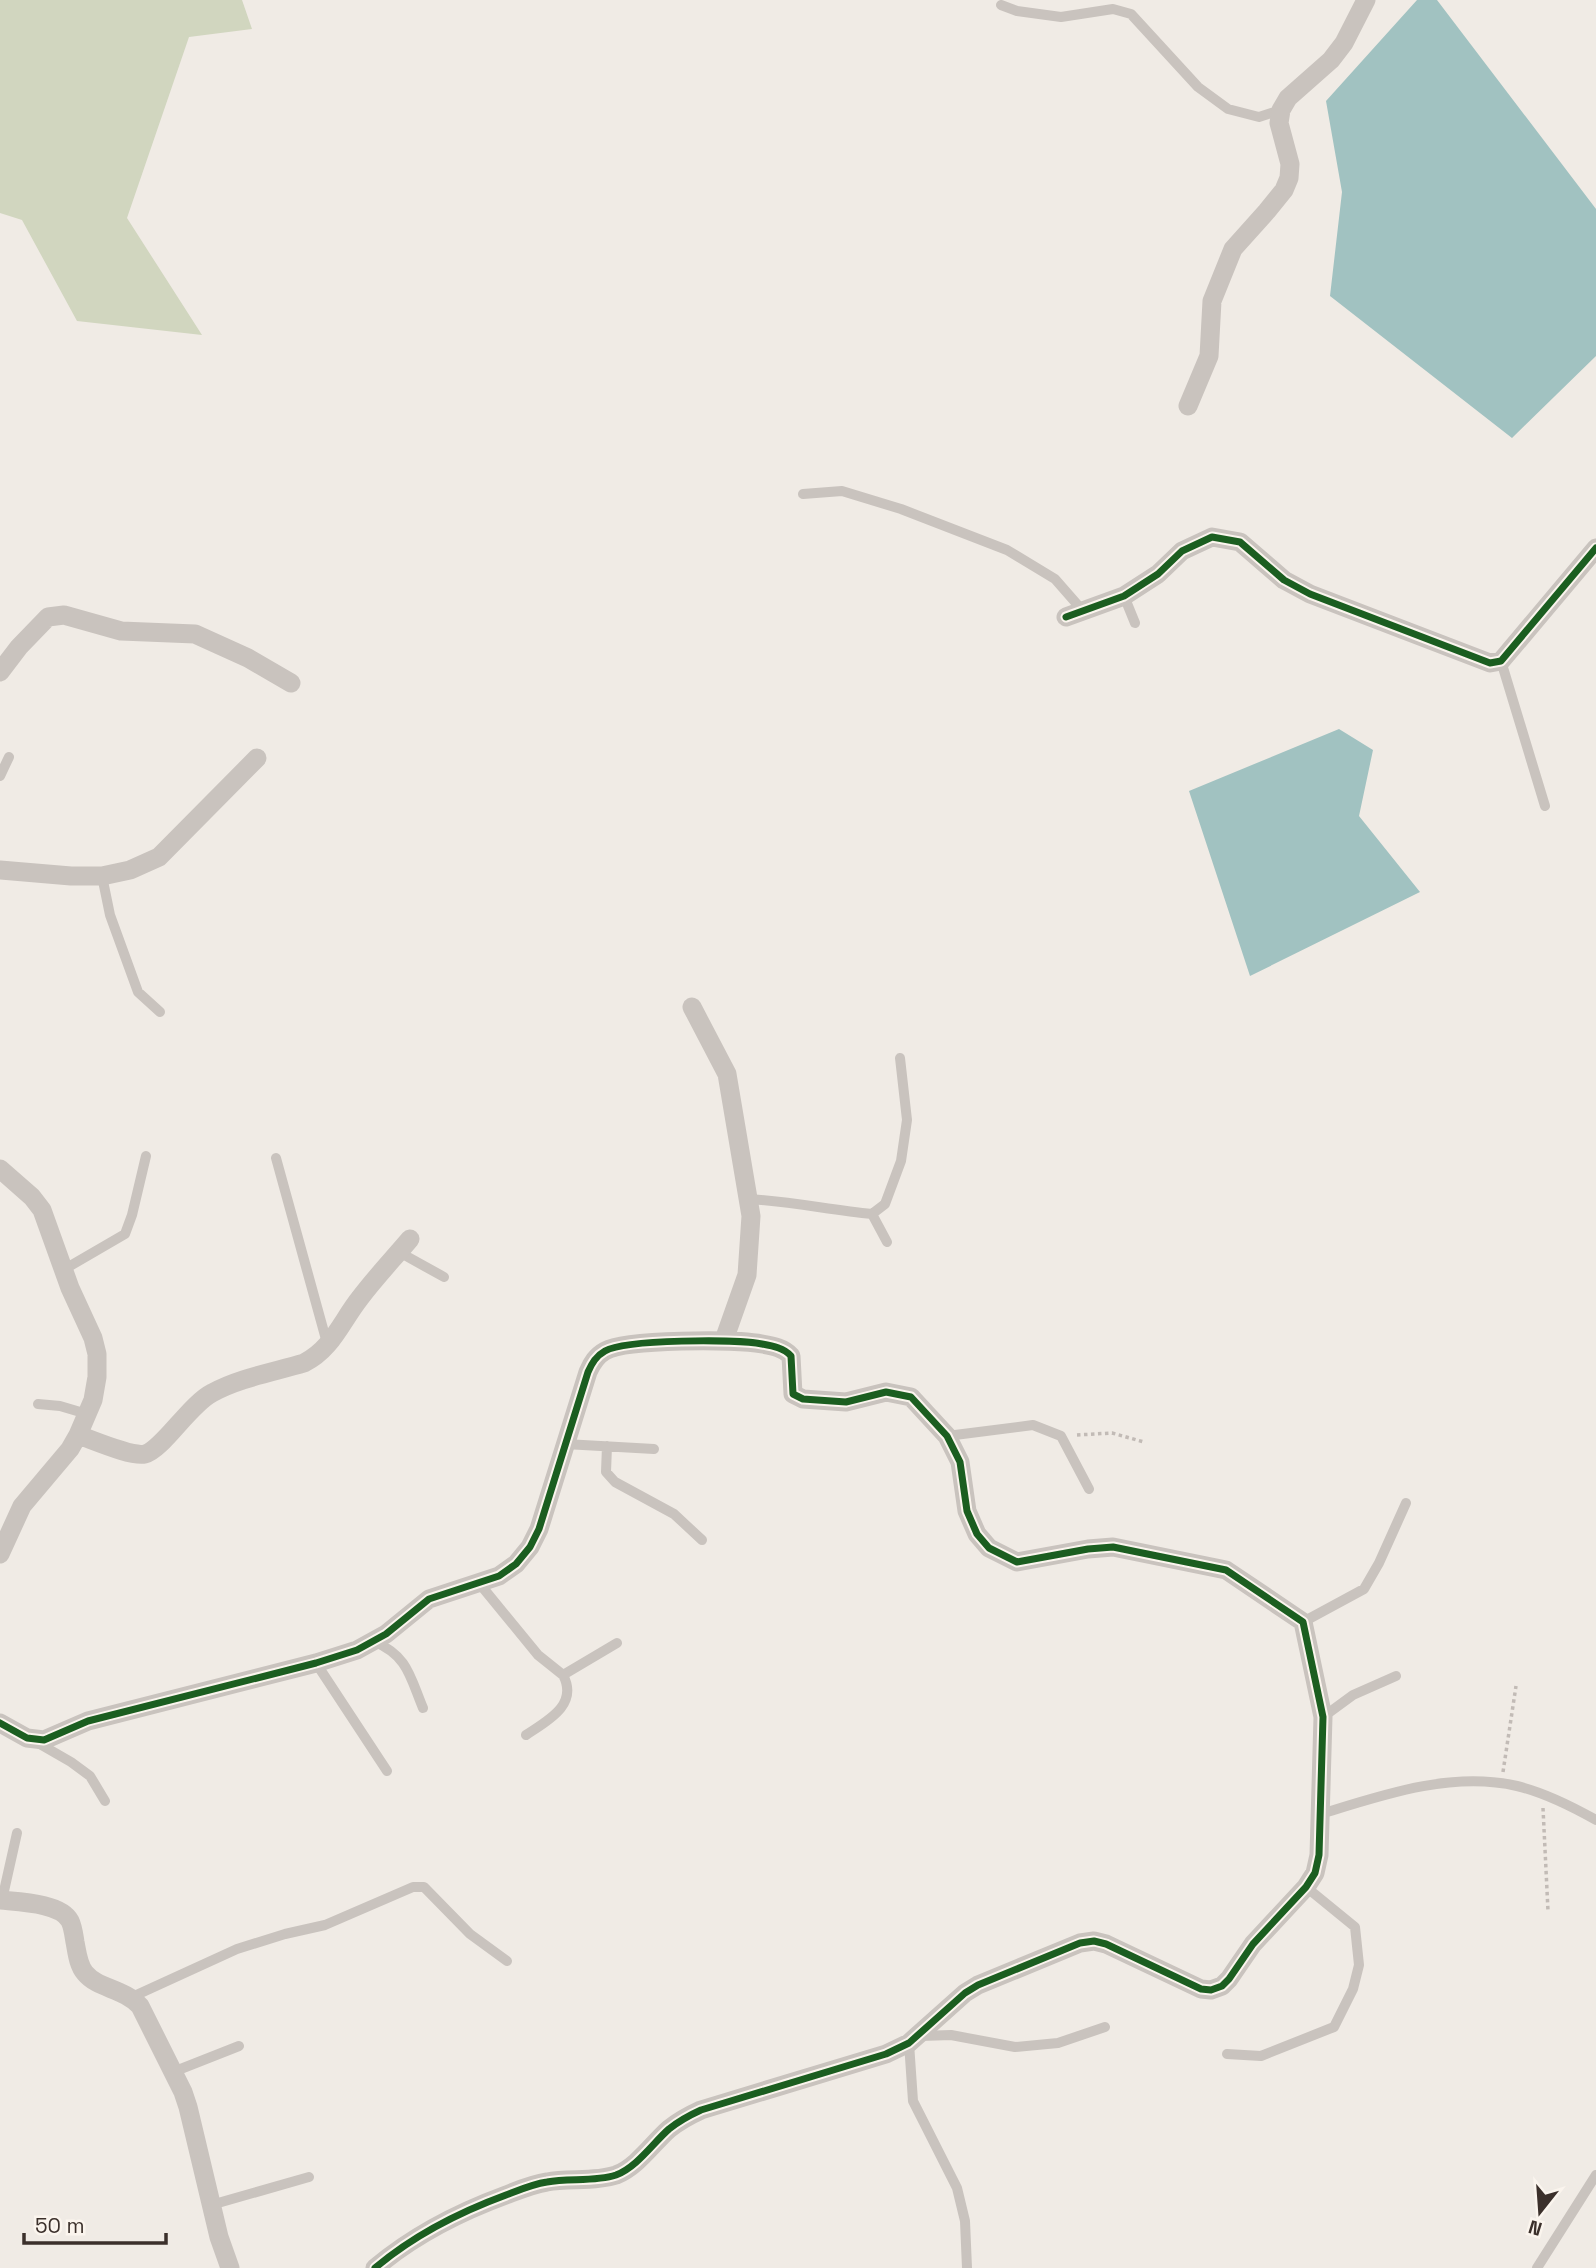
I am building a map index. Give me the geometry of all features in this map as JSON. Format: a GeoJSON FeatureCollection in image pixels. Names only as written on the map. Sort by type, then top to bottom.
{"type":"FeatureCollection","features":[{"type":"Feature","properties":{"kind":"street"},"geometry":{"type":"LineString","coordinates":[[1188,406],[1209,356],[1212,301],[1233,249],[1284,190],[1289,178],[1290,164],[1279,123],[1281,110],[1288,98],[1331,60],[1344,43],[1366,0]]}},
{"type":"Feature","properties":{"kind":"street"},"geometry":{"type":"LineString","coordinates":[[1074,614],[1124,596],[1158,573],[1182,551],[1212,537],[1240,542],[1284,580],[1310,594],[1490,663],[1501,661],[1596,548]]}},
{"type":"Feature","properties":{"kind":"street"},"geometry":{"type":"LineString","coordinates":[[0,672],[19,647],[48,617],[64,615],[121,631],[195,634],[248,658],[290,683]]}},
{"type":"Feature","properties":{"kind":"street"},"geometry":{"type":"LineString","coordinates":[[0,870],[102,876],[130,870],[159,857],[257,758]]}},
{"type":"Feature","properties":{"kind":"street"},"geometry":{"type":"LineString","coordinates":[[692,1007],[727,1073],[751,1216],[747,1275],[724,1340]]}},
{"type":"Feature","properties":{"kind":"street"},"geometry":{"type":"LineString","coordinates":[[0,1169],[32,1196],[42,1210],[97,1354],[97,1377],[78,1435],[70,1449],[6,1522],[0,1554]]}},
{"type":"Feature","properties":{"kind":"street"},"geometry":{"type":"LineString","coordinates":[[78,1435],[135,1454],[146,1454],[155,1449],[195,1405],[212,1392],[316,1357],[328,1347],[359,1299],[404,1246]]}},
{"type":"Feature","properties":{"kind":"street"},"geometry":{"type":"LineString","coordinates":[[0,1723],[35,1741],[44,1740],[88,1721],[316,1663],[374,1642],[429,1599],[499,1576],[516,1564],[530,1547],[539,1529],[593,1360],[604,1351],[633,1344],[724,1340],[761,1343],[785,1350],[791,1356],[793,1394],[803,1399],[846,1402],[886,1392],[911,1397],[947,1437],[960,1462],[967,1511],[977,1534],[989,1548],[1017,1562],[1114,1547],[1226,1570],[1303,1622],[1324,1717],[1319,1855],[1315,1872],[1306,1887],[1253,1944],[1222,1986],[1211,1990],[1201,1989],[1105,1944],[1094,1941],[1080,1943],[978,1985],[965,1993],[913,2039],[886,2054],[701,2110],[670,2128],[629,2168],[619,2174],[547,2182],[471,2208],[395,2250],[375,2268]]}},
{"type":"Feature","properties":{"kind":"street"},"geometry":{"type":"LineString","coordinates":[[1,1900],[63,1912],[70,1922],[81,1966],[86,1974],[94,1981],[132,1997],[140,2006],[188,2107],[219,2237],[230,2268]]}},
{"type":"Feature","properties":{"kind":"lane"},"geometry":{"type":"LineString","coordinates":[[1001,5],[1017,11],[1061,17],[1113,9],[1131,14],[1198,86],[1228,109],[1259,117],[1281,110]]}},
{"type":"Feature","properties":{"kind":"lane"},"geometry":{"type":"LineString","coordinates":[[803,494],[842,491],[901,509],[1007,550],[1055,579],[1074,614]]}},
{"type":"Feature","properties":{"kind":"lane"},"geometry":{"type":"LineString","coordinates":[[1124,596],[1135,623]]}},
{"type":"Feature","properties":{"kind":"lane"},"geometry":{"type":"LineString","coordinates":[[1501,661],[1545,806]]}},
{"type":"Feature","properties":{"kind":"lane"},"geometry":{"type":"LineString","coordinates":[[0,776],[9,757]]}},
{"type":"Feature","properties":{"kind":"lane"},"geometry":{"type":"LineString","coordinates":[[102,876],[110,915],[138,992],[160,1012]]}},
{"type":"Feature","properties":{"kind":"lane"},"geometry":{"type":"LineString","coordinates":[[748,1199],[872,1214],[886,1204],[901,1161],[907,1120],[900,1058]]}},
{"type":"Feature","properties":{"kind":"lane"},"geometry":{"type":"LineString","coordinates":[[63,1270],[125,1234],[146,1156]]}},
{"type":"Feature","properties":{"kind":"lane"},"geometry":{"type":"LineString","coordinates":[[276,1158],[328,1347]]}},
{"type":"Feature","properties":{"kind":"lane"},"geometry":{"type":"LineString","coordinates":[[872,1214],[887,1242]]}},
{"type":"Feature","properties":{"kind":"lane"},"geometry":{"type":"LineString","coordinates":[[404,1246],[444,1277]]}},
{"type":"Feature","properties":{"kind":"lane"},"geometry":{"type":"LineString","coordinates":[[38,1404],[60,1406],[87,1414]]}},
{"type":"Feature","properties":{"kind":"lane"},"geometry":{"type":"LineString","coordinates":[[947,1437],[1032,1425],[1061,1436],[1089,1489]]}},
{"type":"Feature","properties":{"kind":"lane"},"geometry":{"type":"LineString","coordinates":[[565,1444],[654,1449]]}},
{"type":"Feature","properties":{"kind":"lane"},"geometry":{"type":"LineString","coordinates":[[607,1446],[606,1472],[615,1482],[674,1514],[702,1540]]}},
{"type":"Feature","properties":{"kind":"lane"},"geometry":{"type":"LineString","coordinates":[[1303,1622],[1364,1589],[1406,1503]]}},
{"type":"Feature","properties":{"kind":"lane"},"geometry":{"type":"LineString","coordinates":[[479,1583],[538,1655],[563,1675],[568,1685],[566,1701],[553,1717],[526,1735]]}},
{"type":"Feature","properties":{"kind":"lane"},"geometry":{"type":"LineString","coordinates":[[374,1642],[393,1650],[404,1663],[424,1708]]}},
{"type":"Feature","properties":{"kind":"lane"},"geometry":{"type":"LineString","coordinates":[[563,1675],[617,1643]]}},
{"type":"Feature","properties":{"kind":"lane"},"geometry":{"type":"LineString","coordinates":[[316,1663],[387,1771]]}},
{"type":"Feature","properties":{"kind":"lane"},"geometry":{"type":"LineString","coordinates":[[1324,1717],[1353,1695],[1396,1676]]}},
{"type":"Feature","properties":{"kind":"lane"},"geometry":{"type":"LineString","coordinates":[[35,1741],[90,1776],[104,1801]]}},
{"type":"Feature","properties":{"kind":"lane"},"geometry":{"type":"LineString","coordinates":[[1321,1814],[1391,1792],[1466,1782],[1517,1786],[1576,1809],[1596,1820]]}},
{"type":"Feature","properties":{"kind":"lane"},"geometry":{"type":"LineString","coordinates":[[1,1900],[17,1833]]}},
{"type":"Feature","properties":{"kind":"lane"},"geometry":{"type":"LineString","coordinates":[[132,1997],[237,1949],[325,1925],[413,1886],[424,1887],[470,1934],[507,1961]]}},
{"type":"Feature","properties":{"kind":"lane"},"geometry":{"type":"LineString","coordinates":[[1227,2053],[1261,2056],[1334,2028],[1353,1989],[1359,1965],[1355,1927],[1306,1887]]}},
{"type":"Feature","properties":{"kind":"lane"},"geometry":{"type":"LineString","coordinates":[[967,2268],[965,2221],[957,2188],[913,2101],[913,2039],[951,2035],[1015,2047],[1059,2043],[1105,2027]]}},
{"type":"Feature","properties":{"kind":"lane"},"geometry":{"type":"LineString","coordinates":[[173,2072],[239,2046]]}},
{"type":"Feature","properties":{"kind":"lane"},"geometry":{"type":"LineString","coordinates":[[1537,2268],[1596,2175]]}},
{"type":"Feature","properties":{"kind":"lane"},"geometry":{"type":"LineString","coordinates":[[211,2205],[309,2177]]}},
{"type":"Feature","properties":{"kind":"path"},"geometry":{"type":"LineString","coordinates":[[1061,1436],[1112,1433],[1144,1442]]}},
{"type":"Feature","properties":{"kind":"path"},"geometry":{"type":"LineString","coordinates":[[1502,1785],[1516,1686]]}},
{"type":"Feature","properties":{"kind":"path"},"geometry":{"type":"LineString","coordinates":[[1542,1796],[1548,1911]]}},
{"type":"Feature","properties":{"kind":"green space"},"geometry":{"type":"Polygon","coordinates":[[[0,0],[242,0],[252,29],[189,37],[127,218],[202,335],[77,321],[22,220],[0,213],[0,0]]]}},
{"type":"Feature","properties":{"kind":"water"},"geometry":{"type":"Polygon","coordinates":[[[1417,0],[1437,0],[1596,209],[1596,356],[1512,438],[1330,296],[1342,192],[1326,101],[1417,0]]]}},
{"type":"Feature","properties":{"kind":"water"},"geometry":{"type":"Polygon","coordinates":[[[1339,729],[1373,750],[1359,816],[1420,892],[1250,976],[1189,791],[1339,729]]]}},
{"type":"Feature","properties":{"kind":"cycle path"},"geometry":{"type":"LineString","coordinates":[[1066,617],[1124,596],[1158,574],[1182,551],[1212,537],[1240,542],[1284,580],[1310,594],[1490,663],[1501,661],[1596,548]]}},
{"type":"Feature","properties":{"kind":"cycle path"},"geometry":{"type":"LineString","coordinates":[[0,1723],[27,1738],[44,1740],[88,1721],[316,1663],[357,1650],[386,1634],[429,1599],[499,1576],[516,1564],[530,1547],[539,1529],[588,1372],[597,1357],[617,1347],[657,1342],[729,1341],[778,1348],[791,1356],[793,1394],[803,1399],[846,1402],[886,1392],[911,1397],[947,1436],[960,1462],[967,1511],[977,1534],[989,1548],[1017,1562],[1113,1547],[1226,1570],[1303,1622],[1323,1717],[1319,1855],[1315,1873],[1306,1887],[1253,1944],[1222,1986],[1211,1990],[1201,1989],[1106,1944],[1094,1941],[1080,1943],[978,1985],[965,1993],[909,2043],[886,2054],[701,2110],[669,2129],[638,2161],[616,2175],[555,2181],[526,2187],[453,2217],[421,2235],[375,2268]]}}]}
